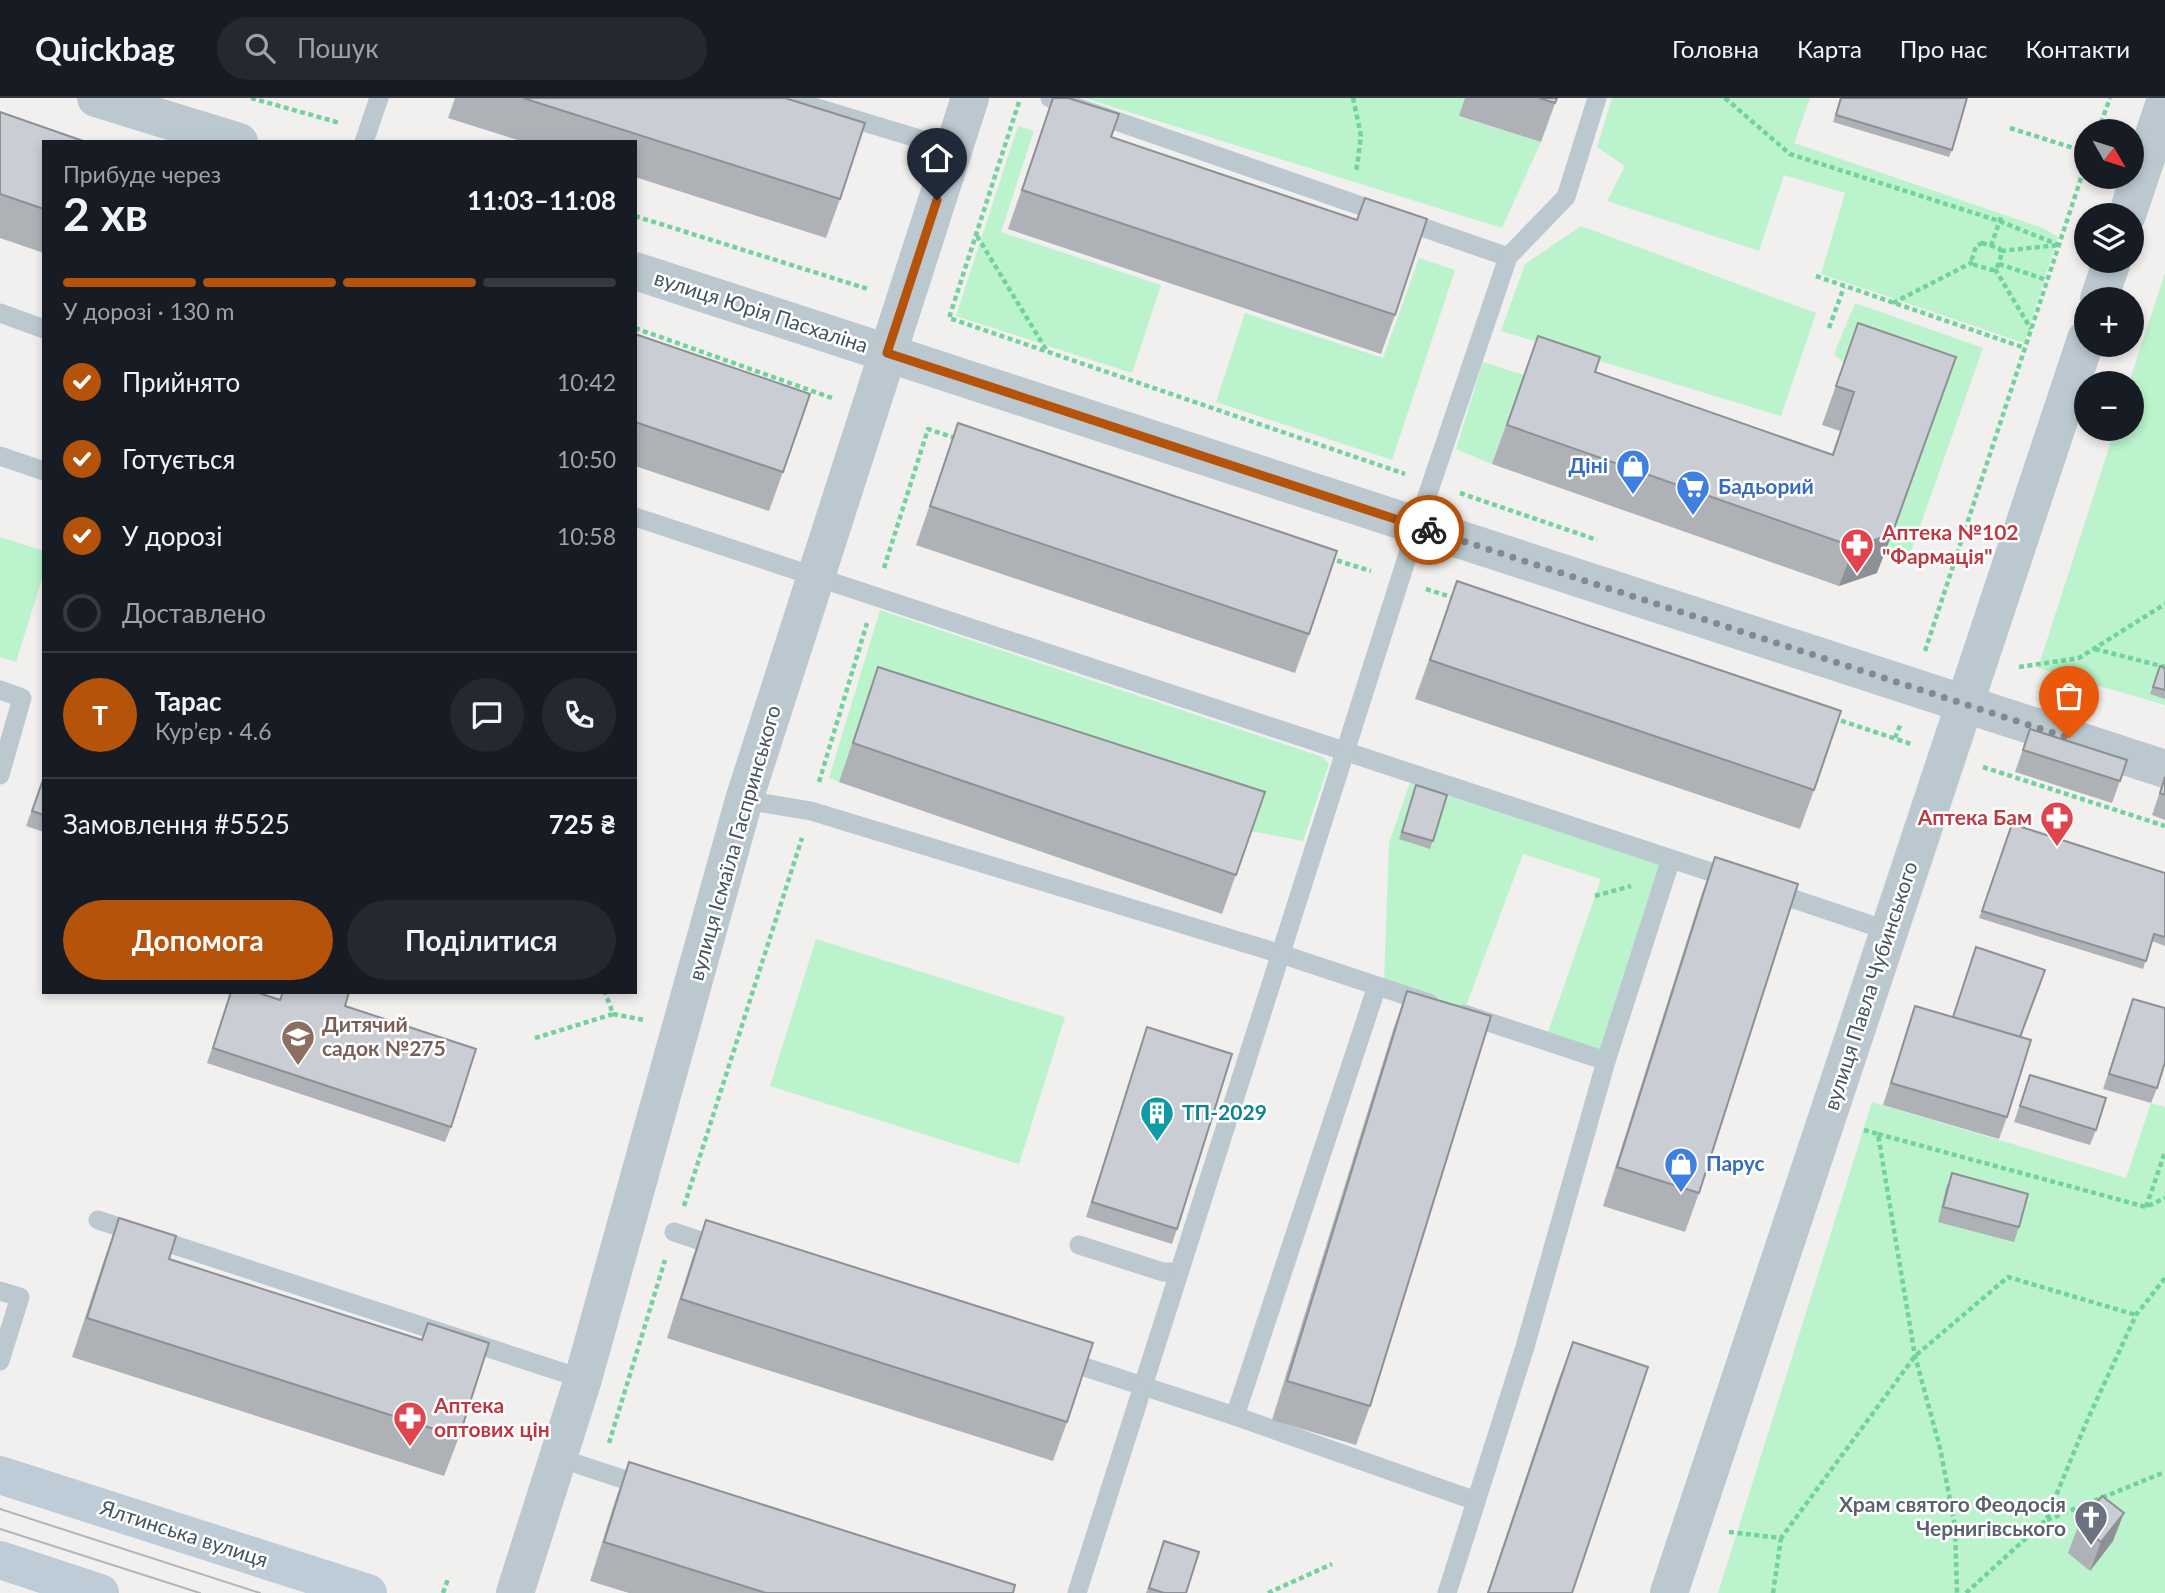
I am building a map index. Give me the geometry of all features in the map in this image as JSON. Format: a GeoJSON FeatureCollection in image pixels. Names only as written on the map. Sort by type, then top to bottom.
{"type":"FeatureCollection","features":[{"type":"Feature","properties":{"kind":"street"},"geometry":{"type":"LineString","coordinates":[[96,98],[228,140]]}},
{"type":"Feature","properties":{"kind":"street","name":"вулиця Ісмаїла Гаспринського"},"geometry":{"type":"LineString","coordinates":[[515,1593],[583,1379],[744,800],[970,98]]}},
{"type":"Feature","properties":{"kind":"street"},"geometry":{"type":"LineString","coordinates":[[2131,203],[2165,102]]}},
{"type":"Feature","properties":{"kind":"street","name":"вулиця Юрія Пасхаліна"},"geometry":{"type":"LineString","coordinates":[[637,272],[1914,688],[1970,686],[2165,769]]}},
{"type":"Feature","properties":{"kind":"street","name":"вулиця Павла Чубинського"},"geometry":{"type":"LineString","coordinates":[[1669,1593],[2080,357]]}},
{"type":"Feature","properties":{"kind":"street","name":"Ялтинська вулиця"},"geometry":{"type":"LineString","coordinates":[[0,1475],[368,1593]]}},
{"type":"Feature","properties":{"kind":"street"},"geometry":{"type":"LineString","coordinates":[[0,1560],[100,1593]]}},
{"type":"Feature","properties":{"kind":"lane"},"geometry":{"type":"LineString","coordinates":[[366,136],[379,98]]}},
{"type":"Feature","properties":{"kind":"lane"},"geometry":{"type":"LineString","coordinates":[[784,98],[953,149]]}},
{"type":"Feature","properties":{"kind":"lane"},"geometry":{"type":"LineString","coordinates":[[1050,98],[1508,257]]}},
{"type":"Feature","properties":{"kind":"lane"},"geometry":{"type":"LineString","coordinates":[[1077,1593],[1417,526],[1508,257],[1566,197],[1597,98]]}},
{"type":"Feature","properties":{"kind":"lane"},"geometry":{"type":"LineString","coordinates":[[0,313],[42,328]]}},
{"type":"Feature","properties":{"kind":"lane"},"geometry":{"type":"LineString","coordinates":[[0,456],[42,470]]}},
{"type":"Feature","properties":{"kind":"lane"},"geometry":{"type":"LineString","coordinates":[[637,518],[1889,931]]}},
{"type":"Feature","properties":{"kind":"lane"},"geometry":{"type":"LineString","coordinates":[[0,690],[22,698],[0,775]]}},
{"type":"Feature","properties":{"kind":"lane"},"geometry":{"type":"LineString","coordinates":[[744,800],[811,811],[1280,954],[1606,1061]]}},
{"type":"Feature","properties":{"kind":"lane"},"geometry":{"type":"LineString","coordinates":[[1447,1593],[1525,1347],[1606,1061],[1671,859]]}},
{"type":"Feature","properties":{"kind":"lane"},"geometry":{"type":"LineString","coordinates":[[1235,1416],[1377,986]]}},
{"type":"Feature","properties":{"kind":"lane"},"geometry":{"type":"LineString","coordinates":[[99,1220],[583,1379]]}},
{"type":"Feature","properties":{"kind":"lane"},"geometry":{"type":"LineString","coordinates":[[674,1232],[739,1253]]}},
{"type":"Feature","properties":{"kind":"lane"},"geometry":{"type":"LineString","coordinates":[[1079,1245],[1163,1272],[1180,1272]]}},
{"type":"Feature","properties":{"kind":"lane"},"geometry":{"type":"LineString","coordinates":[[0,1290],[20,1297],[0,1361]]}},
{"type":"Feature","properties":{"kind":"lane"},"geometry":{"type":"LineString","coordinates":[[1038,1352],[1235,1416],[1476,1501]]}},
{"type":"Feature","properties":{"kind":"lane"},"geometry":{"type":"LineString","coordinates":[[559,1458],[665,1493]]}},
{"type":"Feature","properties":{"kind":"path"},"geometry":{"type":"LineString","coordinates":[[251,98],[366,136]]}},
{"type":"Feature","properties":{"kind":"path"},"geometry":{"type":"LineString","coordinates":[[1021,98],[949,318],[1600,541]]}},
{"type":"Feature","properties":{"kind":"path"},"geometry":{"type":"LineString","coordinates":[[1352,203],[1361,136],[1353,98]]}},
{"type":"Feature","properties":{"kind":"path"},"geometry":{"type":"LineString","coordinates":[[1725,98],[1790,154],[1999,221],[2059,244]]}},
{"type":"Feature","properties":{"kind":"path"},"geometry":{"type":"LineString","coordinates":[[2102,119],[2110,98]]}},
{"type":"Feature","properties":{"kind":"path"},"geometry":{"type":"LineString","coordinates":[[2010,128],[2074,148]]}},
{"type":"Feature","properties":{"kind":"path"},"geometry":{"type":"LineString","coordinates":[[1895,738],[1914,688],[2077,189]]}},
{"type":"Feature","properties":{"kind":"path"},"geometry":{"type":"LineString","coordinates":[[1992,246],[2002,214]]}},
{"type":"Feature","properties":{"kind":"path"},"geometry":{"type":"LineString","coordinates":[[637,217],[867,289]]}},
{"type":"Feature","properties":{"kind":"path"},"geometry":{"type":"LineString","coordinates":[[976,236],[1048,352]]}},
{"type":"Feature","properties":{"kind":"path"},"geometry":{"type":"LineString","coordinates":[[2031,329],[1995,269],[1975,265],[1973,262],[1976,246],[1982,243],[2001,251],[2059,244]]}},
{"type":"Feature","properties":{"kind":"path"},"geometry":{"type":"LineString","coordinates":[[1995,269],[1999,264],[2001,251]]}},
{"type":"Feature","properties":{"kind":"path"},"geometry":{"type":"LineString","coordinates":[[1892,304],[1973,262]]}},
{"type":"Feature","properties":{"kind":"path"},"geometry":{"type":"LineString","coordinates":[[1999,264],[2047,280]]}},
{"type":"Feature","properties":{"kind":"path"},"geometry":{"type":"LineString","coordinates":[[1816,276],[2025,348]]}},
{"type":"Feature","properties":{"kind":"path"},"geometry":{"type":"LineString","coordinates":[[1829,328],[1844,287]]}},
{"type":"Feature","properties":{"kind":"path"},"geometry":{"type":"LineString","coordinates":[[637,329],[834,398]]}},
{"type":"Feature","properties":{"kind":"path"},"geometry":{"type":"LineString","coordinates":[[599,1471],[811,811],[928,429]]}},
{"type":"Feature","properties":{"kind":"path"},"geometry":{"type":"LineString","coordinates":[[1970,686],[2012,668],[2079,658],[2165,604]]}},
{"type":"Feature","properties":{"kind":"path"},"geometry":{"type":"LineString","coordinates":[[1912,647],[1925,652]]}},
{"type":"Feature","properties":{"kind":"path"},"geometry":{"type":"LineString","coordinates":[[2093,649],[2165,667]]}},
{"type":"Feature","properties":{"kind":"path"},"geometry":{"type":"LineString","coordinates":[[1981,766],[2165,826]]}},
{"type":"Feature","properties":{"kind":"path"},"geometry":{"type":"LineString","coordinates":[[606,994],[613,1014]]}},
{"type":"Feature","properties":{"kind":"path"},"geometry":{"type":"LineString","coordinates":[[535,1038],[613,1014],[644,1021]]}},
{"type":"Feature","properties":{"kind":"path"},"geometry":{"type":"LineString","coordinates":[[1853,1126],[2146,1207],[2165,1198]]}},
{"type":"Feature","properties":{"kind":"path"},"geometry":{"type":"LineString","coordinates":[[1878,1134],[1915,1356],[1940,1448],[1955,1526],[1956,1593]]}},
{"type":"Feature","properties":{"kind":"path"},"geometry":{"type":"LineString","coordinates":[[2146,1207],[2165,1152]]}},
{"type":"Feature","properties":{"kind":"path"},"geometry":{"type":"LineString","coordinates":[[1773,1593],[1782,1538],[1915,1356],[2008,1277],[2136,1315]]}},
{"type":"Feature","properties":{"kind":"path"},"geometry":{"type":"LineString","coordinates":[[2046,1520],[2086,1423],[2136,1315],[2165,1278]]}},
{"type":"Feature","properties":{"kind":"path"},"geometry":{"type":"LineString","coordinates":[[1966,1593],[2046,1520],[2165,1472]]}},
{"type":"Feature","properties":{"kind":"path"},"geometry":{"type":"LineString","coordinates":[[1718,1530],[1782,1538]]}},
{"type":"Feature","properties":{"kind":"path"},"geometry":{"type":"LineString","coordinates":[[1268,1593],[1332,1564]]}},
{"type":"Feature","properties":{"kind":"path"},"geometry":{"type":"LineString","coordinates":[[443,1593],[448,1579]]}},
{"type":"Feature","properties":{"kind":"green space"},"geometry":{"type":"Polygon","coordinates":[[[1084,98],[1465,98],[1460,117],[1541,142],[1502,228],[1084,98]]]}},
{"type":"Feature","properties":{"kind":"green space"},"geometry":{"type":"Polygon","coordinates":[[[1612,98],[1810,98],[1794,143],[2043,228],[2058,237],[2024,343],[1821,274],[1845,193],[1784,175],[1759,251],[1607,201],[1625,166],[1597,147],[1612,98]]]}},
{"type":"Feature","properties":{"kind":"green space"},"geometry":{"type":"Polygon","coordinates":[[[1018,126],[1034,131],[1001,232],[1161,285],[1132,373],[956,316],[1018,126]]]}},
{"type":"Feature","properties":{"kind":"green space"},"geometry":{"type":"Polygon","coordinates":[[[1581,226],[1816,313],[1781,416],[1501,331],[1525,264],[1581,226]]]}},
{"type":"Feature","properties":{"kind":"green space"},"geometry":{"type":"Polygon","coordinates":[[[1419,258],[1455,270],[1392,460],[1216,402],[1245,313],[1383,358],[1419,258]]]}},
{"type":"Feature","properties":{"kind":"green space"},"geometry":{"type":"Polygon","coordinates":[[[2165,273],[2165,705],[2038,668],[2111,441],[2144,441],[2144,371],[2133,371],[2138,357],[2144,357],[2144,337],[2165,273]]]}},
{"type":"Feature","properties":{"kind":"green space"},"geometry":{"type":"Polygon","coordinates":[[[1855,303],[1983,348],[1907,563],[1884,555],[1843,362],[1834,354],[1855,303]]]}},
{"type":"Feature","properties":{"kind":"green space"},"geometry":{"type":"Polygon","coordinates":[[[1483,362],[1524,375],[1492,464],[1456,449],[1483,362]]]}},
{"type":"Feature","properties":{"kind":"green space"},"geometry":{"type":"Polygon","coordinates":[[[0,537],[42,550],[42,578],[16,662],[0,657],[0,537]]]}},
{"type":"Feature","properties":{"kind":"green space"},"geometry":{"type":"Polygon","coordinates":[[[880,610],[1323,757],[1329,764],[1303,841],[1251,831],[865,706],[839,782],[829,778],[880,610]]]}},
{"type":"Feature","properties":{"kind":"green space"},"geometry":{"type":"Polygon","coordinates":[[[1412,777],[1658,863],[1661,870],[1603,1049],[1599,1052],[1547,1035],[1601,879],[1523,854],[1464,1011],[1384,982],[1389,843],[1412,777]]]}},
{"type":"Feature","properties":{"kind":"green space"},"geometry":{"type":"Polygon","coordinates":[[[816,939],[1065,1017],[1019,1164],[770,1086],[816,939]]]}},
{"type":"Feature","properties":{"kind":"green space"},"geometry":{"type":"Polygon","coordinates":[[[1872,1102],[2126,1178],[2151,1103],[2165,1107],[2165,1593],[1718,1593],[1872,1102]]]}},
{"type":"Feature","properties":{"kind":"building"},"geometry":{"type":"Polygon","coordinates":[[[523,98],[785,98],[865,123],[840,199],[523,98]]]}},
{"type":"Feature","properties":{"kind":"building"},"geometry":{"type":"Polygon","coordinates":[[[1053,98],[1068,98],[1119,114],[1111,137],[1357,220],[1365,198],[1427,219],[1395,315],[1022,190],[1053,98]]]}},
{"type":"Feature","properties":{"kind":"building"},"geometry":{"type":"Polygon","coordinates":[[[1539,98],[1557,98],[1555,103],[1539,98]]]}},
{"type":"Feature","properties":{"kind":"building"},"geometry":{"type":"Polygon","coordinates":[[[1841,98],[1967,98],[1952,150],[1836,115],[1841,98]]]}},
{"type":"Feature","properties":{"kind":"building"},"geometry":{"type":"Polygon","coordinates":[[[0,112],[80,140],[42,140],[42,208],[0,194],[0,112]]]}},
{"type":"Feature","properties":{"kind":"building"},"geometry":{"type":"Polygon","coordinates":[[[1858,323],[1956,357],[1892,534],[1854,547],[1507,425],[1538,336],[1600,357],[1595,372],[1833,455],[1854,392],[1836,386],[1858,323]]]}},
{"type":"Feature","properties":{"kind":"building"},"geometry":{"type":"Polygon","coordinates":[[[637,335],[810,394],[783,472],[637,423],[637,335]]]}},
{"type":"Feature","properties":{"kind":"building"},"geometry":{"type":"Polygon","coordinates":[[[958,423],[1337,551],[1309,634],[930,506],[958,423]]]}},
{"type":"Feature","properties":{"kind":"building"},"geometry":{"type":"Polygon","coordinates":[[[1457,581],[1841,711],[1814,790],[1430,660],[1457,581]]]}},
{"type":"Feature","properties":{"kind":"building"},"geometry":{"type":"Polygon","coordinates":[[[2160,666],[2165,668],[2165,690],[2153,687],[2160,666]]]}},
{"type":"Feature","properties":{"kind":"building"},"geometry":{"type":"Polygon","coordinates":[[[878,667],[1265,792],[1236,875],[853,743],[878,667]]]}},
{"type":"Feature","properties":{"kind":"building"},"geometry":{"type":"Polygon","coordinates":[[[2030,729],[2127,760],[2120,781],[2023,750],[2030,729]]]}},
{"type":"Feature","properties":{"kind":"building"},"geometry":{"type":"Polygon","coordinates":[[[2165,777],[2165,795],[2160,793],[2165,777]]]}},
{"type":"Feature","properties":{"kind":"building"},"geometry":{"type":"Polygon","coordinates":[[[42,783],[42,814],[32,811],[42,783]]]}},
{"type":"Feature","properties":{"kind":"building"},"geometry":{"type":"Polygon","coordinates":[[[1416,785],[1447,795],[1433,841],[1402,832],[1416,785]]]}},
{"type":"Feature","properties":{"kind":"building"},"geometry":{"type":"Polygon","coordinates":[[[2012,824],[2165,873],[2165,937],[2154,934],[2146,961],[1982,911],[2012,824]]]}},
{"type":"Feature","properties":{"kind":"building"},"geometry":{"type":"Polygon","coordinates":[[[1715,857],[1798,884],[1699,1193],[1617,1167],[1715,857]]]}},
{"type":"Feature","properties":{"kind":"building"},"geometry":{"type":"Polygon","coordinates":[[[1976,947],[2045,970],[2020,1037],[1953,1017],[1976,947]]]}},
{"type":"Feature","properties":{"kind":"building"},"geometry":{"type":"Polygon","coordinates":[[[1407,991],[1491,1016],[1370,1406],[1287,1381],[1407,991]]]}},
{"type":"Feature","properties":{"kind":"building"},"geometry":{"type":"Polygon","coordinates":[[[230,994],[262,994],[280,1000],[282,994],[348,994],[345,1006],[476,1049],[451,1127],[213,1048],[230,994]]]}},
{"type":"Feature","properties":{"kind":"building"},"geometry":{"type":"Polygon","coordinates":[[[2133,999],[2165,1008],[2165,1062],[2157,1088],[2109,1074],[2133,999]]]}},
{"type":"Feature","properties":{"kind":"building"},"geometry":{"type":"Polygon","coordinates":[[[1915,1006],[2031,1040],[2007,1117],[1891,1083],[1915,1006]]]}},
{"type":"Feature","properties":{"kind":"building","name":"ТП-2029"},"geometry":{"type":"Polygon","coordinates":[[[1147,1027],[1232,1054],[1177,1229],[1092,1202],[1147,1027]]]}},
{"type":"Feature","properties":{"kind":"building"},"geometry":{"type":"Polygon","coordinates":[[[2030,1075],[2106,1098],[2096,1130],[2020,1106],[2030,1075]]]}},
{"type":"Feature","properties":{"kind":"building"},"geometry":{"type":"Polygon","coordinates":[[[1952,1173],[2028,1194],[2019,1227],[1943,1207],[1952,1173]]]}},
{"type":"Feature","properties":{"kind":"building"},"geometry":{"type":"Polygon","coordinates":[[[119,1218],[176,1236],[169,1259],[422,1340],[428,1323],[489,1343],[459,1437],[87,1318],[119,1218]]]}},
{"type":"Feature","properties":{"kind":"building"},"geometry":{"type":"Polygon","coordinates":[[[706,1220],[1093,1343],[1067,1422],[681,1299],[706,1220]]]}},
{"type":"Feature","properties":{"kind":"building"},"geometry":{"type":"Polygon","coordinates":[[[1573,1342],[1648,1367],[1572,1593],[1488,1593],[1573,1342]]]}},
{"type":"Feature","properties":{"kind":"building"},"geometry":{"type":"Polygon","coordinates":[[[629,1462],[1015,1585],[1013,1593],[766,1593],[604,1542],[629,1462]]]}},
{"type":"Feature","properties":{"kind":"building"},"geometry":{"type":"Polygon","coordinates":[[[2102,1496],[2124,1513],[2101,1542],[2079,1524],[2102,1496]]]}},
{"type":"Feature","properties":{"kind":"building"},"geometry":{"type":"Polygon","coordinates":[[[1164,1541],[1199,1552],[1186,1593],[1164,1593],[1149,1588],[1164,1541]]]}},
{"type":"Feature","properties":{"kind":"tram line"},"geometry":{"type":"LineString","coordinates":[[0,1509],[260,1593]]}},
{"type":"Feature","properties":{"kind":"tram line"},"geometry":{"type":"LineString","coordinates":[[0,1529],[200,1593]]}},
{"type":"Feature","properties":{"kind":"way so far"},"geometry":{"type":"LineString","coordinates":[[1429,530],[2069,738]]}},
{"type":"Feature","properties":{"kind":"place","name":"Діні"},"geometry":{"type":"Point","coordinates":[1633,496]}},
{"type":"Feature","properties":{"kind":"place","name":"Бадьорий"},"geometry":{"type":"Point","coordinates":[1693,517]}},
{"type":"Feature","properties":{"kind":"place","name":"Аптека №102 \"Фармація\""},"geometry":{"type":"Point","coordinates":[1857,575]}},
{"type":"Feature","properties":{"kind":"place","name":"Аптека Бам"},"geometry":{"type":"Point","coordinates":[2057,848]}},
{"type":"Feature","properties":{"kind":"place","name":"Дитячий садок №275"},"geometry":{"type":"Point","coordinates":[298,1067]}},
{"type":"Feature","properties":{"kind":"place","name":"ТП-2029"},"geometry":{"type":"Point","coordinates":[1157,1143]}},
{"type":"Feature","properties":{"kind":"place","name":"Парус"},"geometry":{"type":"Point","coordinates":[1681,1194]}},
{"type":"Feature","properties":{"kind":"place","name":"Аптека оптових цін"},"geometry":{"type":"Point","coordinates":[410,1448]}},
{"type":"Feature","properties":{"kind":"place","name":"Храм святого Феодосія Чернигівського"},"geometry":{"type":"Point","coordinates":[2091,1547]}},
{"type":"Feature","properties":{"kind":"route"},"geometry":{"type":"LineString","coordinates":[[937,200],[887,353],[1429,530]]}}]}
